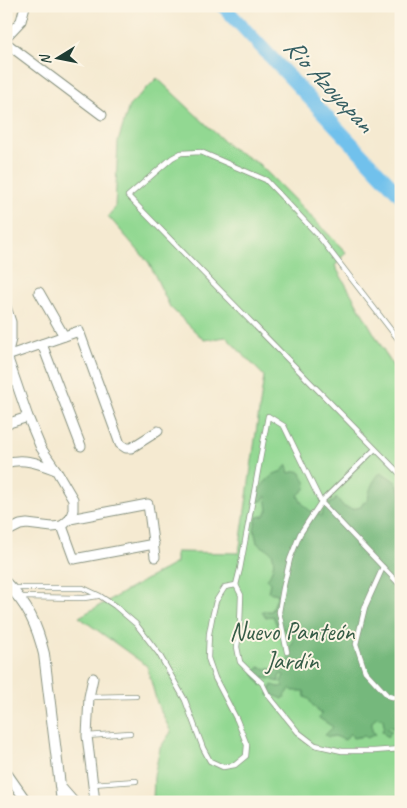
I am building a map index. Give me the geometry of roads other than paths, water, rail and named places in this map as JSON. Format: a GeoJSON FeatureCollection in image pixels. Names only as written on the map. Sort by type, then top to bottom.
{"type":"FeatureCollection","features":[{"type":"Feature","properties":{"kind":"street"},"geometry":{"type":"LineString","coordinates":[[6,37],[21,21],[25,6]]}},
{"type":"Feature","properties":{"kind":"street"},"geometry":{"type":"LineString","coordinates":[[6,44],[102,115]]}},
{"type":"Feature","properties":{"kind":"street"},"geometry":{"type":"LineString","coordinates":[[39,292],[64,336]]}},
{"type":"Feature","properties":{"kind":"street"},"geometry":{"type":"LineString","coordinates":[[6,307],[11,322],[8,356],[28,417],[41,448],[73,499],[73,510],[70,519]]}},
{"type":"Feature","properties":{"kind":"street"},"geometry":{"type":"LineString","coordinates":[[8,356],[79,330],[120,444],[126,448],[131,448],[158,431]]}},
{"type":"Feature","properties":{"kind":"street"},"geometry":{"type":"LineString","coordinates":[[42,344],[81,446]]}},
{"type":"Feature","properties":{"kind":"street"},"geometry":{"type":"LineString","coordinates":[[6,424],[28,417]]}},
{"type":"Feature","properties":{"kind":"street"},"geometry":{"type":"LineString","coordinates":[[6,463],[20,460],[29,461],[56,470]]}},
{"type":"Feature","properties":{"kind":"street"},"geometry":{"type":"LineString","coordinates":[[6,532],[20,525],[27,524],[62,526],[70,519],[148,504],[156,557]]}},
{"type":"Feature","properties":{"kind":"street"},"geometry":{"type":"LineString","coordinates":[[62,526],[74,559],[154,544]]}},
{"type":"Feature","properties":{"kind":"street"},"geometry":{"type":"LineString","coordinates":[[8,585],[19,597],[36,624],[44,654],[62,802]]}},
{"type":"Feature","properties":{"kind":"street"},"geometry":{"type":"LineString","coordinates":[[93,678],[89,697],[86,736],[95,802]]}},
{"type":"Feature","properties":{"kind":"street"},"geometry":{"type":"LineString","coordinates":[[6,772],[27,802]]}},
{"type":"Feature","properties":{"kind":"street"},"geometry":{"type":"LineString","coordinates":[[60,786],[74,802]]}},
{"type":"Feature","properties":{"kind":"lane"},"geometry":{"type":"LineString","coordinates":[[401,343],[317,234],[266,180],[201,152],[181,154],[172,158],[128,196],[401,476]]}},
{"type":"Feature","properties":{"kind":"lane"},"geometry":{"type":"LineString","coordinates":[[401,586],[320,502],[284,426],[268,416],[236,585],[241,595],[237,647],[240,662],[262,683],[268,695],[298,732],[315,745],[342,751],[401,749]]}},
{"type":"Feature","properties":{"kind":"lane"},"geometry":{"type":"LineString","coordinates":[[287,652],[279,612],[290,559],[300,534],[320,502],[375,449]]}},
{"type":"Feature","properties":{"kind":"lane"},"geometry":{"type":"LineString","coordinates":[[382,567],[365,607],[356,644],[365,671],[388,696],[401,698]]}},
{"type":"Feature","properties":{"kind":"lane"},"geometry":{"type":"LineString","coordinates":[[8,585],[83,588],[115,606],[136,624],[159,654],[185,700],[203,748],[210,761],[223,767],[236,765],[246,756],[247,745],[208,658],[209,634],[216,601],[225,587],[236,585]]}},
{"type":"Feature","properties":{"kind":"lane"},"geometry":{"type":"LineString","coordinates":[[19,597],[84,598],[100,596]]}},
{"type":"Feature","properties":{"kind":"lane"},"geometry":{"type":"LineString","coordinates":[[89,697],[136,696]]}},
{"type":"Feature","properties":{"kind":"lane"},"geometry":{"type":"LineString","coordinates":[[86,736],[130,733]]}},
{"type":"Feature","properties":{"kind":"lane"},"geometry":{"type":"LineString","coordinates":[[93,784],[136,781]]}},
{"type":"Feature","properties":{"kind":"waterway","name":"Rio Azoyapan"},"geometry":{"type":"LineString","coordinates":[[223,6],[401,196]]}},
{"type":"Feature","properties":{"kind":"park label","name":"Nuevo Panteón Jardín"},"geometry":{"type":"Point","coordinates":[292,646]}}]}
